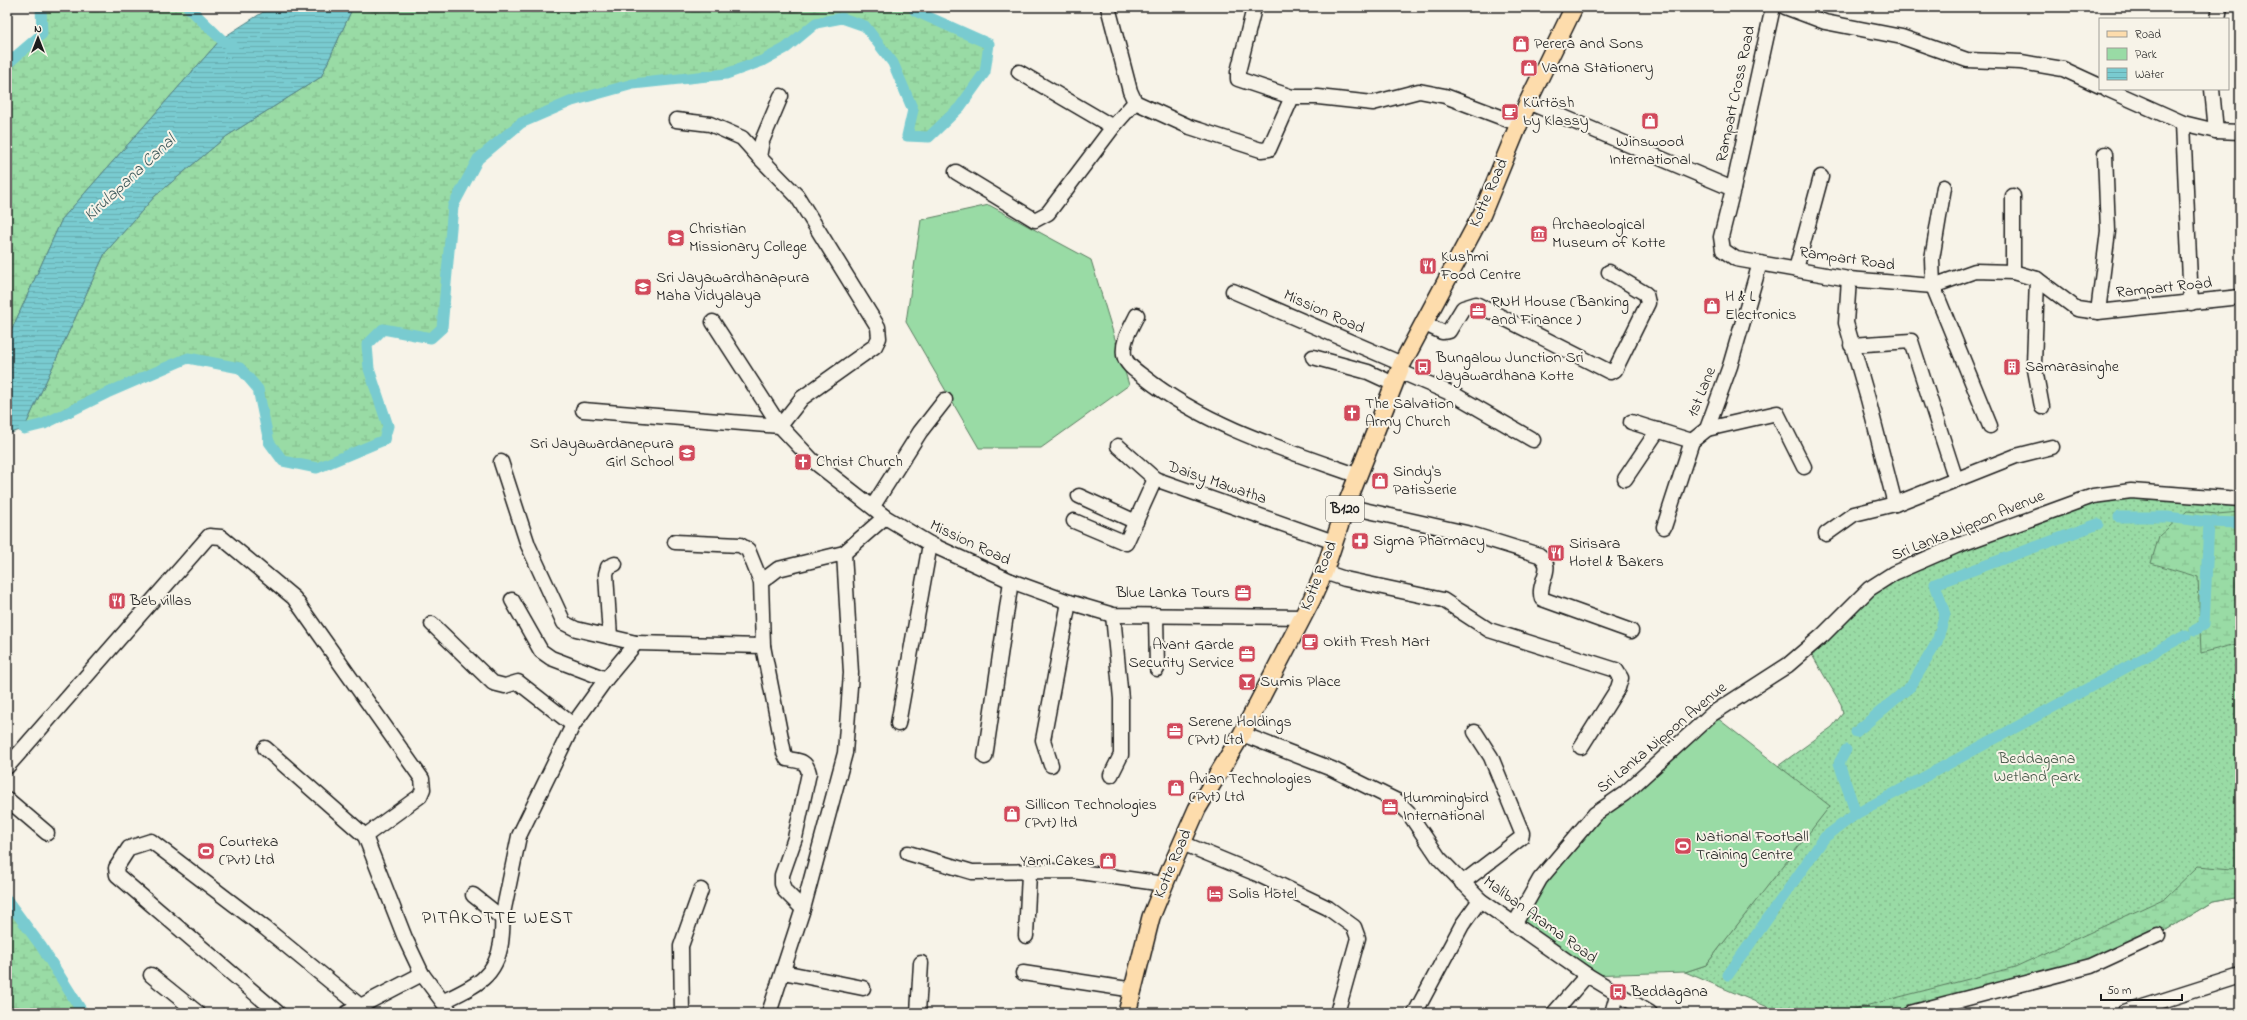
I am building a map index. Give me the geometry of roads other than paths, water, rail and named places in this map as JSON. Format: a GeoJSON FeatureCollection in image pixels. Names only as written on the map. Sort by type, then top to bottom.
{"type":"FeatureCollection","features":[{"type":"Feature","properties":{"kind":"main road","name":"Kotte Road"},"geometry":{"type":"LineString","coordinates":[[1127,1013],[1152,917],[1164,884],[1197,809],[1242,734],[1303,617],[1324,572],[1346,506],[1398,373],[1423,323],[1482,214],[1528,102],[1574,7]]}},
{"type":"Feature","properties":{"kind":"street"},"geometry":{"type":"LineString","coordinates":[[1108,7],[1130,91],[1135,102],[1190,127],[1265,150],[1269,149],[1292,97]]}},
{"type":"Feature","properties":{"kind":"street"},"geometry":{"type":"LineString","coordinates":[[1250,7],[1253,12],[1238,72],[1238,79],[1292,97],[1318,97],[1373,103],[1419,91],[1445,96],[1519,124]]}},
{"type":"Feature","properties":{"kind":"street","name":"Rampart Cross Road"},"geometry":{"type":"LineString","coordinates":[[1733,189],[1772,7]]}},
{"type":"Feature","properties":{"kind":"street"},"geometry":{"type":"LineString","coordinates":[[1785,7],[1825,22],[1902,37],[1967,60],[2021,62],[2063,69],[2099,86]]}},
{"type":"Feature","properties":{"kind":"street"},"geometry":{"type":"LineString","coordinates":[[2218,18],[2220,7]]}},
{"type":"Feature","properties":{"kind":"street"},"geometry":{"type":"LineString","coordinates":[[1019,72],[1113,127]]}},
{"type":"Feature","properties":{"kind":"street"},"geometry":{"type":"LineString","coordinates":[[2109,90],[2183,123],[2216,131],[2240,132]]}},
{"type":"Feature","properties":{"kind":"street"},"geometry":{"type":"LineString","coordinates":[[2212,90],[2216,131]]}},
{"type":"Feature","properties":{"kind":"street"},"geometry":{"type":"LineString","coordinates":[[759,157],[764,134],[780,96]]}},
{"type":"Feature","properties":{"kind":"street"},"geometry":{"type":"LineString","coordinates":[[956,172],[1036,220],[1048,213],[1113,127],[1135,102]]}},
{"type":"Feature","properties":{"kind":"street"},"geometry":{"type":"LineString","coordinates":[[1528,102],[1733,189]]}},
{"type":"Feature","properties":{"kind":"street"},"geometry":{"type":"LineString","coordinates":[[583,410],[780,426],[802,398],[875,346],[879,338],[878,327],[797,196],[742,138],[710,124],[676,120]]}},
{"type":"Feature","properties":{"kind":"street"},"geometry":{"type":"LineString","coordinates":[[2183,123],[2191,302]]}},
{"type":"Feature","properties":{"kind":"street"},"geometry":{"type":"LineString","coordinates":[[2098,312],[2108,231],[2105,154]]}},
{"type":"Feature","properties":{"kind":"street"},"geometry":{"type":"LineString","coordinates":[[1796,269],[1822,177]]}},
{"type":"Feature","properties":{"kind":"street"},"geometry":{"type":"LineString","coordinates":[[1944,187],[1932,259],[1933,286],[1990,426]]}},
{"type":"Feature","properties":{"kind":"street","name":"Rampart Road"},"geometry":{"type":"LineString","coordinates":[[1733,189],[1721,237],[1723,250],[1736,259],[1849,279],[1933,286],[1975,271],[2013,272],[2037,279],[2077,309],[2098,312],[2240,297]]}},
{"type":"Feature","properties":{"kind":"street"},"geometry":{"type":"LineString","coordinates":[[2013,196],[2013,272]]}},
{"type":"Feature","properties":{"kind":"street","name":"1st Lane"},"geometry":{"type":"LineString","coordinates":[[1664,527],[1692,441],[1706,429],[1730,366],[1760,263]]}},
{"type":"Feature","properties":{"kind":"street"},"geometry":{"type":"LineString","coordinates":[[1423,323],[1442,332],[1449,331],[1463,308],[1476,304],[1610,372],[1615,370],[1648,303],[1646,294],[1609,272]]}},
{"type":"Feature","properties":{"kind":"street"},"geometry":{"type":"LineString","coordinates":[[1849,279],[1846,323],[1868,399],[1895,504]]}},
{"type":"Feature","properties":{"kind":"street"},"geometry":{"type":"LineString","coordinates":[[2037,279],[2034,364],[2042,406]]}},
{"type":"Feature","properties":{"kind":"street","name":"Mission Road"},"geometry":{"type":"LineString","coordinates":[[1233,291],[1398,373]]}},
{"type":"Feature","properties":{"kind":"street"},"geometry":{"type":"LineString","coordinates":[[1137,315],[1124,341],[1124,356],[1128,365],[1156,387],[1204,415],[1256,440],[1358,476]]}},
{"type":"Feature","properties":{"kind":"street","name":"Mission Road"},"geometry":{"type":"LineString","coordinates":[[713,322],[780,426],[812,460],[873,506],[885,517],[930,544],[1011,581],[1069,602],[1113,615],[1303,617]]}},
{"type":"Feature","properties":{"kind":"street"},"geometry":{"type":"LineString","coordinates":[[1851,344],[1911,341],[1956,480]]}},
{"type":"Feature","properties":{"kind":"street"},"geometry":{"type":"LineString","coordinates":[[1314,357],[1368,372],[1398,373],[1457,396],[1533,440]]}},
{"type":"Feature","properties":{"kind":"street"},"geometry":{"type":"LineString","coordinates":[[873,506],[920,432],[945,400]]}},
{"type":"Feature","properties":{"kind":"street"},"geometry":{"type":"LineString","coordinates":[[1706,429],[1777,413],[1804,467]]}},
{"type":"Feature","properties":{"kind":"street"},"geometry":{"type":"LineString","coordinates":[[1631,422],[1692,441]]}},
{"type":"Feature","properties":{"kind":"street"},"geometry":{"type":"LineString","coordinates":[[1625,479],[1658,430]]}},
{"type":"Feature","properties":{"kind":"street"},"geometry":{"type":"LineString","coordinates":[[1118,446],[1155,480]]}},
{"type":"Feature","properties":{"kind":"street"},"geometry":{"type":"LineString","coordinates":[[1826,534],[1854,514],[1895,504],[2016,456],[2052,447]]}},
{"type":"Feature","properties":{"kind":"street"},"geometry":{"type":"LineString","coordinates":[[501,462],[528,545],[564,622],[576,629],[636,643],[763,646]]}},
{"type":"Feature","properties":{"kind":"street","name":"Daisy Mawatha"},"geometry":{"type":"LineString","coordinates":[[1074,521],[1126,543],[1155,480],[1334,542]]}},
{"type":"Feature","properties":{"kind":"street","name":"Sri Lanka Nippon Avenue"},"geometry":{"type":"LineString","coordinates":[[1514,926],[1540,879],[1595,814],[1624,794],[1712,714],[1788,665],[1823,635],[1869,589],[1894,574],[1956,546],[2093,496],[2131,491],[2240,499]]}},
{"type":"Feature","properties":{"kind":"street"},"geometry":{"type":"LineString","coordinates":[[1079,496],[1136,522]]}},
{"type":"Feature","properties":{"kind":"street"},"geometry":{"type":"LineString","coordinates":[[1346,506],[1471,534],[1539,555],[1545,558],[1547,564],[1542,599],[1631,631]]}},
{"type":"Feature","properties":{"kind":"street"},"geometry":{"type":"LineString","coordinates":[[762,582],[778,569],[844,553],[885,517]]}},
{"type":"Feature","properties":{"kind":"street"},"geometry":{"type":"LineString","coordinates":[[7,767],[209,536],[221,537],[294,598],[422,779],[423,788],[420,796],[365,836]]}},
{"type":"Feature","properties":{"kind":"street"},"geometry":{"type":"LineString","coordinates":[[675,542],[740,545],[748,550],[762,582],[763,646],[784,754],[787,759],[804,762],[807,765],[809,773],[795,838],[782,875],[782,884],[785,892],[803,909]]}},
{"type":"Feature","properties":{"kind":"street"},"geometry":{"type":"LineString","coordinates":[[898,724],[930,544]]}},
{"type":"Feature","properties":{"kind":"street"},"geometry":{"type":"LineString","coordinates":[[769,1013],[803,909],[845,753],[851,673],[844,553]]}},
{"type":"Feature","properties":{"kind":"street"},"geometry":{"type":"LineString","coordinates":[[610,637],[606,574],[608,567],[615,564]]}},
{"type":"Feature","properties":{"kind":"street"},"geometry":{"type":"LineString","coordinates":[[1324,572],[1345,579],[1443,600],[1489,630],[1616,670],[1621,678],[1618,688],[1581,747]]}},
{"type":"Feature","properties":{"kind":"street"},"geometry":{"type":"LineString","coordinates":[[985,757],[1011,581]]}},
{"type":"Feature","properties":{"kind":"street"},"geometry":{"type":"LineString","coordinates":[[512,600],[541,651],[551,658],[606,680]]}},
{"type":"Feature","properties":{"kind":"street"},"geometry":{"type":"LineString","coordinates":[[1051,765],[1043,740],[1069,602]]}},
{"type":"Feature","properties":{"kind":"street"},"geometry":{"type":"LineString","coordinates":[[1111,775],[1121,755],[1121,699],[1113,615]]}},
{"type":"Feature","properties":{"kind":"street"},"geometry":{"type":"LineString","coordinates":[[1156,615],[1157,669]]}},
{"type":"Feature","properties":{"kind":"street"},"geometry":{"type":"LineString","coordinates":[[432,624],[493,683],[505,686],[518,682],[573,726]]}},
{"type":"Feature","properties":{"kind":"street"},"geometry":{"type":"LineString","coordinates":[[265,748],[365,836],[399,924],[422,974],[447,1007],[489,973],[499,956],[502,918],[519,836],[573,726],[606,680],[636,643]]}},
{"type":"Feature","properties":{"kind":"street"},"geometry":{"type":"LineString","coordinates":[[1462,883],[1521,838],[1522,833],[1491,757],[1475,732]]}},
{"type":"Feature","properties":{"kind":"street","name":"Maliban Arama Road"},"geometry":{"type":"LineString","coordinates":[[1242,734],[1332,770],[1397,801],[1408,812],[1439,858],[1480,900],[1514,926],[1587,975],[1618,992],[1650,1013]]}},
{"type":"Feature","properties":{"kind":"street"},"geometry":{"type":"LineString","coordinates":[[7,798],[47,833]]}},
{"type":"Feature","properties":{"kind":"street"},"geometry":{"type":"LineString","coordinates":[[278,1013],[117,875],[116,868],[129,848],[151,841],[265,928],[359,1005]]}},
{"type":"Feature","properties":{"kind":"street"},"geometry":{"type":"LineString","coordinates":[[1182,843],[1257,874],[1328,908],[1354,927],[1358,938],[1337,1013]]}},
{"type":"Feature","properties":{"kind":"street"},"geometry":{"type":"LineString","coordinates":[[908,853],[972,872],[1029,873],[1073,871],[1164,884]]}},
{"type":"Feature","properties":{"kind":"street"},"geometry":{"type":"LineString","coordinates":[[1026,936],[1029,873]]}},
{"type":"Feature","properties":{"kind":"street"},"geometry":{"type":"LineString","coordinates":[[682,1013],[681,946],[701,890]]}},
{"type":"Feature","properties":{"kind":"street"},"geometry":{"type":"LineString","coordinates":[[473,895],[502,918]]}},
{"type":"Feature","properties":{"kind":"street"},"geometry":{"type":"LineString","coordinates":[[1415,1013],[1462,925],[1480,900]]}},
{"type":"Feature","properties":{"kind":"street"},"geometry":{"type":"LineString","coordinates":[[1910,1013],[2091,966],[2158,935]]}},
{"type":"Feature","properties":{"kind":"street"},"geometry":{"type":"LineString","coordinates":[[918,1013],[922,963]]}},
{"type":"Feature","properties":{"kind":"street"},"geometry":{"type":"LineString","coordinates":[[783,972],[863,988]]}},
{"type":"Feature","properties":{"kind":"street"},"geometry":{"type":"LineString","coordinates":[[1023,973],[1134,990]]}},
{"type":"Feature","properties":{"kind":"street"},"geometry":{"type":"LineString","coordinates":[[151,974],[198,1013]]}},
{"type":"Feature","properties":{"kind":"street"},"geometry":{"type":"LineString","coordinates":[[347,1013],[359,1005],[422,974]]}},
{"type":"Feature","properties":{"kind":"street"},"geometry":{"type":"LineString","coordinates":[[1554,1013],[1587,975]]}},
{"type":"Feature","properties":{"kind":"street"},"geometry":{"type":"LineString","coordinates":[[2124,1013],[2240,976]]}},
{"type":"Feature","properties":{"kind":"street"},"geometry":{"type":"LineString","coordinates":[[1612,1013],[1618,992]]}},
{"type":"Feature","properties":{"kind":"water","name":"Kirulapana Canal"},"geometry":{"type":"Polygon","coordinates":[[[271,7],[353,7],[321,77],[227,136],[155,196],[105,253],[24,429],[7,434],[7,340],[62,219],[221,39],[271,7]]]}},
{"type":"Feature","properties":{"kind":"waterway"},"geometry":{"type":"LineString","coordinates":[[7,64],[42,34],[41,7]]}},
{"type":"Feature","properties":{"kind":"waterway"},"geometry":{"type":"LineString","coordinates":[[188,7],[221,39],[233,46]]}},
{"type":"Feature","properties":{"kind":"waterway"},"geometry":{"type":"LineString","coordinates":[[24,429],[44,424],[107,393],[188,358],[240,368],[258,389],[269,442],[283,461],[317,468],[384,440],[388,426],[369,369],[367,345],[383,329],[431,338],[442,328],[453,206],[478,159],[521,123],[572,101],[633,84],[726,74],[762,61],[786,48],[816,23],[842,18],[865,26],[893,63],[913,110],[907,136],[929,137],[960,107],[985,72],[989,44],[915,11],[914,7]]}},
{"type":"Feature","properties":{"kind":"waterway"},"geometry":{"type":"LineString","coordinates":[[2119,517],[2167,517],[2209,522],[2204,625],[2195,630]]}},
{"type":"Feature","properties":{"kind":"waterway"},"geometry":{"type":"LineString","coordinates":[[2209,522],[2240,523]]}},
{"type":"Feature","properties":{"kind":"waterway"},"geometry":{"type":"LineString","coordinates":[[1856,732],[1911,686],[1937,642],[1945,614],[1935,584],[2098,524]]}},
{"type":"Feature","properties":{"kind":"waterway"},"geometry":{"type":"LineString","coordinates":[[1728,975],[1825,837],[1856,814],[2186,635]]}},
{"type":"Feature","properties":{"kind":"waterway"},"geometry":{"type":"LineString","coordinates":[[1846,750],[1839,763],[1856,814]]}},
{"type":"Feature","properties":{"kind":"waterway"},"geometry":{"type":"LineString","coordinates":[[7,900],[41,946],[83,1013]]}},
{"type":"Feature","properties":{"kind":"place","name":"Perera and Sons"},"geometry":{"type":"Point","coordinates":[1521,44]}},
{"type":"Feature","properties":{"kind":"place","name":"Varna Stationery"},"geometry":{"type":"Point","coordinates":[1529,68]}},
{"type":"Feature","properties":{"kind":"place","name":"Kürtösh by Klassy"},"geometry":{"type":"Point","coordinates":[1510,112]}},
{"type":"Feature","properties":{"kind":"place","name":"Winswood International"},"geometry":{"type":"Point","coordinates":[1650,121]}},
{"type":"Feature","properties":{"kind":"place","name":"Archaeological Museum of Kotte"},"geometry":{"type":"Point","coordinates":[1539,234]}},
{"type":"Feature","properties":{"kind":"place","name":"Christian Missionary College"},"geometry":{"type":"Point","coordinates":[676,238]}},
{"type":"Feature","properties":{"kind":"place","name":"Kushmi Food Centre"},"geometry":{"type":"Point","coordinates":[1428,266]}},
{"type":"Feature","properties":{"kind":"place","name":"Sri Jayawardhanapura Maha Vidyalaya"},"geometry":{"type":"Point","coordinates":[643,287]}},
{"type":"Feature","properties":{"kind":"place","name":"H & L Electronics"},"geometry":{"type":"Point","coordinates":[1712,306]}},
{"type":"Feature","properties":{"kind":"place","name":"RNH House (Banking and Finance )"},"geometry":{"type":"Point","coordinates":[1478,311]}},
{"type":"Feature","properties":{"kind":"place","name":"Bungalow Junction Sri Jayawardhana Kotte"},"geometry":{"type":"Point","coordinates":[1423,367]}},
{"type":"Feature","properties":{"kind":"place","name":"Samarasinghe"},"geometry":{"type":"Point","coordinates":[2012,367]}},
{"type":"Feature","properties":{"kind":"place","name":"The Salvation Army Church"},"geometry":{"type":"Point","coordinates":[1352,413]}},
{"type":"Feature","properties":{"kind":"place","name":"Sri Jayawardanepura Girl School"},"geometry":{"type":"Point","coordinates":[687,453]}},
{"type":"Feature","properties":{"kind":"place","name":"Christ Church"},"geometry":{"type":"Point","coordinates":[803,462]}},
{"type":"Feature","properties":{"kind":"place","name":"Sindy's Patisserie"},"geometry":{"type":"Point","coordinates":[1380,481]}},
{"type":"Feature","properties":{"kind":"place","name":"Sigma Pharmacy"},"geometry":{"type":"Point","coordinates":[1360,541]}},
{"type":"Feature","properties":{"kind":"place","name":"Sirisara Hotel & Bakers"},"geometry":{"type":"Point","coordinates":[1556,553]}},
{"type":"Feature","properties":{"kind":"place","name":"Blue Lanka Tours"},"geometry":{"type":"Point","coordinates":[1243,593]}},
{"type":"Feature","properties":{"kind":"place","name":"Beb villas"},"geometry":{"type":"Point","coordinates":[117,601]}},
{"type":"Feature","properties":{"kind":"place","name":"Okith Fresh Mart"},"geometry":{"type":"Point","coordinates":[1310,642]}},
{"type":"Feature","properties":{"kind":"place","name":"Avant Garde Security Service"},"geometry":{"type":"Point","coordinates":[1247,654]}},
{"type":"Feature","properties":{"kind":"place","name":"Sumis Place"},"geometry":{"type":"Point","coordinates":[1247,682]}},
{"type":"Feature","properties":{"kind":"place","name":"Serene Holdings (Pvt) Ltd"},"geometry":{"type":"Point","coordinates":[1175,731]}},
{"type":"Feature","properties":{"kind":"place","name":"Avian Technologies (Pvt) Ltd"},"geometry":{"type":"Point","coordinates":[1176,788]}},
{"type":"Feature","properties":{"kind":"place","name":"Hummingbird International"},"geometry":{"type":"Point","coordinates":[1390,807]}},
{"type":"Feature","properties":{"kind":"place","name":"Sillicon Technologies (Pvt) ltd"},"geometry":{"type":"Point","coordinates":[1012,814]}},
{"type":"Feature","properties":{"kind":"place","name":"National Football Training Centre"},"geometry":{"type":"Point","coordinates":[1683,846]}},
{"type":"Feature","properties":{"kind":"place","name":"Courteka (Pvt) Ltd"},"geometry":{"type":"Point","coordinates":[206,851]}},
{"type":"Feature","properties":{"kind":"place","name":"Yami Cakes"},"geometry":{"type":"Point","coordinates":[1108,861]}},
{"type":"Feature","properties":{"kind":"place","name":"Solis Hotel"},"geometry":{"type":"Point","coordinates":[1215,894]}},
{"type":"Feature","properties":{"kind":"place","name":"Beddagana"},"geometry":{"type":"Point","coordinates":[1618,992]}},
{"type":"Feature","properties":{"kind":"district","name":"PITAKOTTE WEST"},"geometry":{"type":"Point","coordinates":[498,919]}},
{"type":"Feature","properties":{"kind":"park label","name":"Beddagana Wetland park"},"geometry":{"type":"Point","coordinates":[2037,768]}}]}
